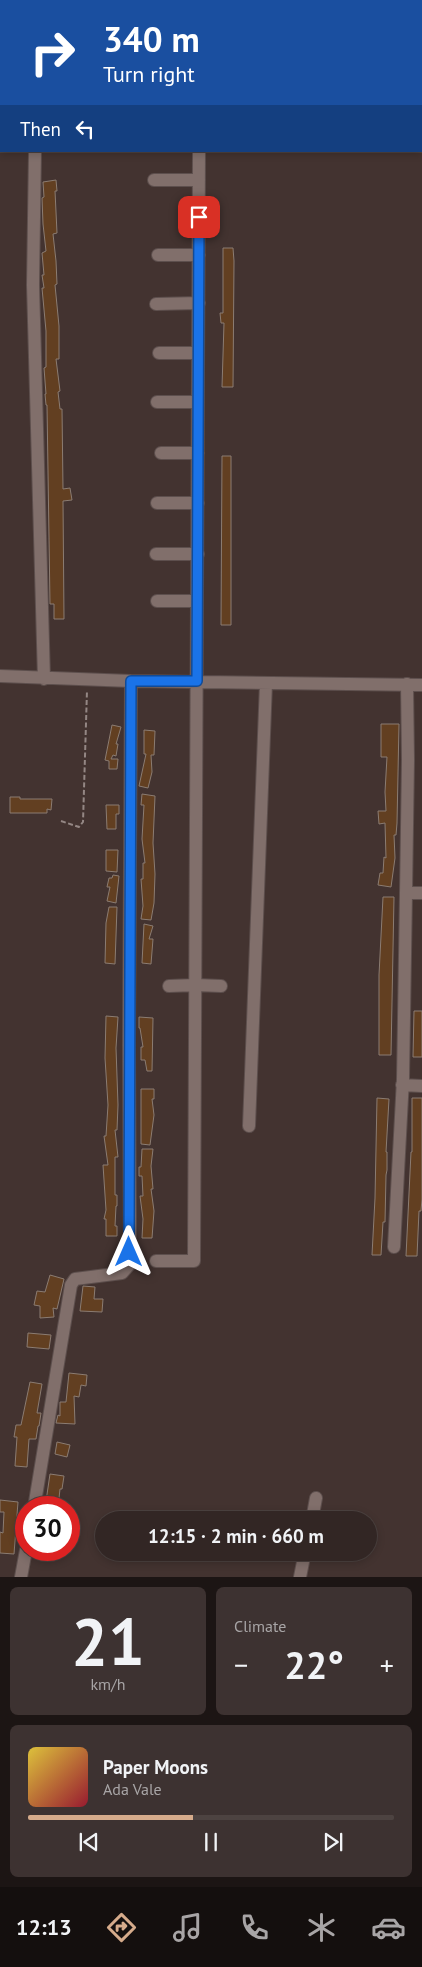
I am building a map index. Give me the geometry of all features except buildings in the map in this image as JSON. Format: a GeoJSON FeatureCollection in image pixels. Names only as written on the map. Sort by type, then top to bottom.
{"type":"FeatureCollection","features":[{"type":"Feature","properties":{"kind":"street"},"geometry":{"type":"LineString","coordinates":[[35,152],[33,285],[42,549],[44,679]]}},
{"type":"Feature","properties":{"kind":"street"},"geometry":{"type":"LineString","coordinates":[[156,1261],[194,1261],[199,152]]}},
{"type":"Feature","properties":{"kind":"street"},"geometry":{"type":"LineString","coordinates":[[154,180],[199,180]]}},
{"type":"Feature","properties":{"kind":"street"},"geometry":{"type":"LineString","coordinates":[[158,255],[199,254]]}},
{"type":"Feature","properties":{"kind":"street"},"geometry":{"type":"LineString","coordinates":[[156,304],[199,303]]}},
{"type":"Feature","properties":{"kind":"street"},"geometry":{"type":"LineString","coordinates":[[159,353],[198,353]]}},
{"type":"Feature","properties":{"kind":"street"},"geometry":{"type":"LineString","coordinates":[[157,402],[198,402]]}},
{"type":"Feature","properties":{"kind":"street"},"geometry":{"type":"LineString","coordinates":[[161,452],[198,452]]}},
{"type":"Feature","properties":{"kind":"street"},"geometry":{"type":"LineString","coordinates":[[157,503],[198,503]]}},
{"type":"Feature","properties":{"kind":"street"},"geometry":{"type":"LineString","coordinates":[[156,554],[198,554]]}},
{"type":"Feature","properties":{"kind":"street"},"geometry":{"type":"LineString","coordinates":[[158,601],[197,601]]}},
{"type":"Feature","properties":{"kind":"street"},"geometry":{"type":"LineString","coordinates":[[0,676],[131,681],[422,685]]}},
{"type":"Feature","properties":{"kind":"street"},"geometry":{"type":"LineString","coordinates":[[36,1496],[71,1285],[75,1279],[122,1273],[130,1264],[128,1044],[131,908],[131,681]]}},
{"type":"Feature","properties":{"kind":"street"},"geometry":{"type":"LineString","coordinates":[[249,1126],[266,683]]}},
{"type":"Feature","properties":{"kind":"street"},"geometry":{"type":"LineString","coordinates":[[394,1247],[402,1086],[408,760],[407,684]]}},
{"type":"Feature","properties":{"kind":"street"},"geometry":{"type":"LineString","coordinates":[[406,893],[422,893]]}},
{"type":"Feature","properties":{"kind":"street"},"geometry":{"type":"LineString","coordinates":[[169,986],[222,986]]}},
{"type":"Feature","properties":{"kind":"street"},"geometry":{"type":"LineString","coordinates":[[402,1086],[422,1086]]}},
{"type":"Feature","properties":{"kind":"street"},"geometry":{"type":"LineString","coordinates":[[314,1511],[316,1498]]}},
{"type":"Feature","properties":{"kind":"street"},"geometry":{"type":"LineString","coordinates":[[21,1577],[24,1561]]}},
{"type":"Feature","properties":{"kind":"street"},"geometry":{"type":"LineString","coordinates":[[300,1577],[303,1561]]}},
{"type":"Feature","properties":{"kind":"path"},"geometry":{"type":"LineString","coordinates":[[60,821],[79,827],[84,822],[87,680]]}},
{"type":"Feature","properties":{"kind":"route"},"geometry":{"type":"LineString","coordinates":[[129,1252],[128,1044],[131,909],[131,681],[197,681],[199,217]]}}]}
